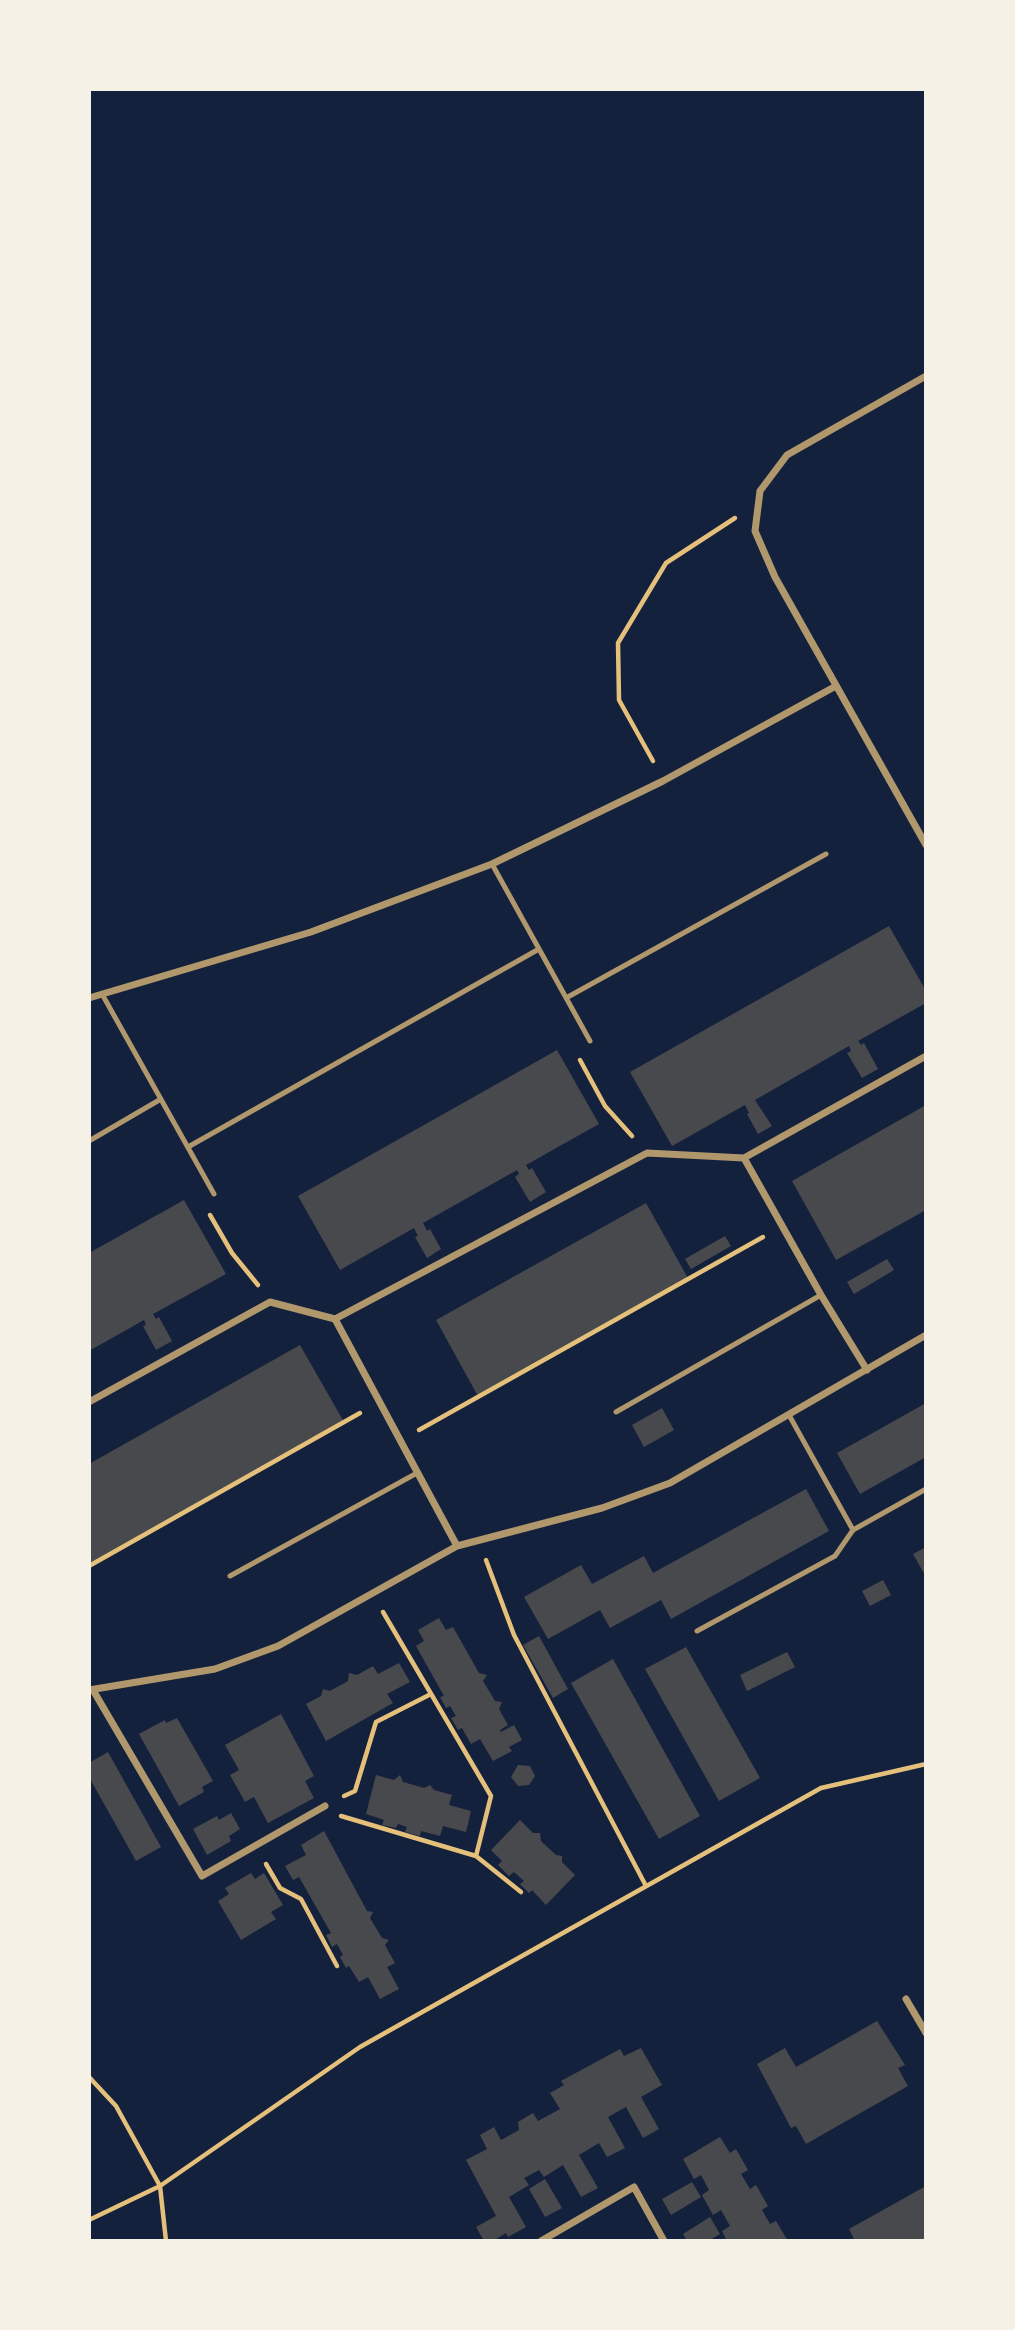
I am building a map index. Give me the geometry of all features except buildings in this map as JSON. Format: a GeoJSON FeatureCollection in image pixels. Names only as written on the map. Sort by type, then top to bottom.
{"type":"FeatureCollection","features":[{"type":"Feature","properties":{"kind":"street"},"geometry":{"type":"LineString","coordinates":[[926,376],[786,455],[760,491],[755,531],[775,577],[926,845]]}},
{"type":"Feature","properties":{"kind":"street"},"geometry":{"type":"LineString","coordinates":[[89,998],[311,932],[492,864],[663,780],[836,686]]}},
{"type":"Feature","properties":{"kind":"street"},"geometry":{"type":"LineString","coordinates":[[89,1402],[270,1301],[335,1319],[647,1153],[744,1158],[926,1056]]}},
{"type":"Feature","properties":{"kind":"street"},"geometry":{"type":"LineString","coordinates":[[744,1158],[821,1295],[867,1370]]}},
{"type":"Feature","properties":{"kind":"street"},"geometry":{"type":"LineString","coordinates":[[335,1319],[457,1546]]}},
{"type":"Feature","properties":{"kind":"street"},"geometry":{"type":"LineString","coordinates":[[325,1806],[202,1876],[91,1690],[215,1669],[278,1646],[457,1546],[602,1508],[670,1483],[926,1335]]}},
{"type":"Feature","properties":{"kind":"street"},"geometry":{"type":"LineString","coordinates":[[906,1998],[926,2033]]}},
{"type":"Feature","properties":{"kind":"street"},"geometry":{"type":"LineString","coordinates":[[541,2241],[634,2187],[664,2241]]}},
{"type":"Feature","properties":{"kind":"lane"},"geometry":{"type":"LineString","coordinates":[[566,998],[826,854]]}},
{"type":"Feature","properties":{"kind":"lane"},"geometry":{"type":"LineString","coordinates":[[492,864],[590,1041]]}},
{"type":"Feature","properties":{"kind":"lane"},"geometry":{"type":"LineString","coordinates":[[188,1147],[538,948]]}},
{"type":"Feature","properties":{"kind":"lane"},"geometry":{"type":"LineString","coordinates":[[102,995],[214,1194]]}},
{"type":"Feature","properties":{"kind":"lane"},"geometry":{"type":"LineString","coordinates":[[89,1140],[162,1099]]}},
{"type":"Feature","properties":{"kind":"lane"},"geometry":{"type":"LineString","coordinates":[[616,1412],[821,1295]]}},
{"type":"Feature","properties":{"kind":"lane"},"geometry":{"type":"LineString","coordinates":[[789,1415],[853,1530]]}},
{"type":"Feature","properties":{"kind":"lane"},"geometry":{"type":"LineString","coordinates":[[230,1576],[417,1472]]}},
{"type":"Feature","properties":{"kind":"lane"},"geometry":{"type":"LineString","coordinates":[[697,1631],[835,1556],[853,1530],[926,1489]]}},
{"type":"Feature","properties":{"kind":"path"},"geometry":{"type":"LineString","coordinates":[[663,780],[619,700],[618,643],[666,563],[742,514]]}},
{"type":"Feature","properties":{"kind":"path"},"geometry":{"type":"LineString","coordinates":[[590,1041],[579,1059],[605,1106],[647,1153]]}},
{"type":"Feature","properties":{"kind":"path"},"geometry":{"type":"LineString","coordinates":[[214,1194],[205,1206],[232,1253],[270,1301]]}},
{"type":"Feature","properties":{"kind":"path"},"geometry":{"type":"LineString","coordinates":[[400,1440],[782,1226]]}},
{"type":"Feature","properties":{"kind":"path"},"geometry":{"type":"LineString","coordinates":[[89,1566],[379,1402]]}},
{"type":"Feature","properties":{"kind":"path"},"geometry":{"type":"LineString","coordinates":[[479,1541],[513,1635],[646,1886]]}},
{"type":"Feature","properties":{"kind":"path"},"geometry":{"type":"LineString","coordinates":[[372,1594],[491,1796],[476,1856]]}},
{"type":"Feature","properties":{"kind":"path"},"geometry":{"type":"LineString","coordinates":[[325,1806],[355,1791],[376,1722],[431,1694]]}},
{"type":"Feature","properties":{"kind":"path"},"geometry":{"type":"LineString","coordinates":[[89,2220],[160,2186],[360,2047],[821,1788],[926,1765]]}},
{"type":"Feature","properties":{"kind":"path"},"geometry":{"type":"LineString","coordinates":[[325,1806],[342,1817],[476,1856],[521,1892]]}},
{"type":"Feature","properties":{"kind":"path"},"geometry":{"type":"LineString","coordinates":[[255,1846],[280,1888],[301,1899],[337,1966]]}},
{"type":"Feature","properties":{"kind":"path"},"geometry":{"type":"LineString","coordinates":[[89,2077],[116,2106],[160,2186],[166,2241]]}}]}
